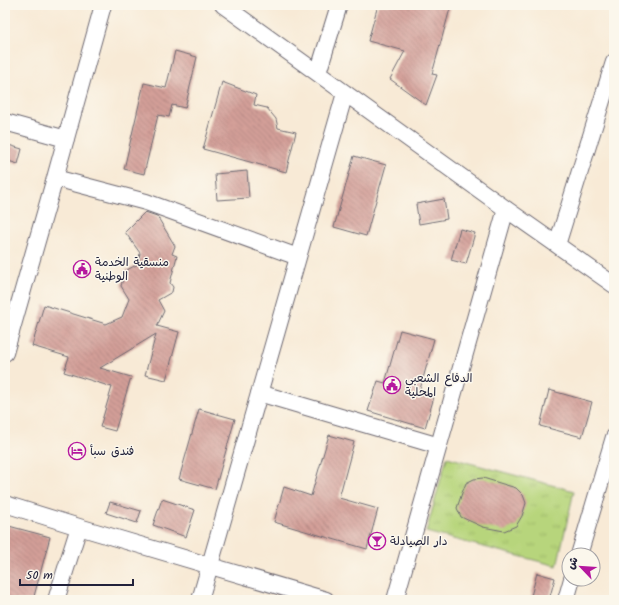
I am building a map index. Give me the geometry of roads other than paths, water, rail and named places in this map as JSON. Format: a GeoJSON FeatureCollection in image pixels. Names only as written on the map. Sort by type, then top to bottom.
{"type":"FeatureCollection","features":[{"type":"Feature","properties":{"kind":"street"},"geometry":{"type":"LineString","coordinates":[[5,353],[103,5]]}},
{"type":"Feature","properties":{"kind":"street"},"geometry":{"type":"LineString","coordinates":[[223,5],[614,285]]}},
{"type":"Feature","properties":{"kind":"street"},"geometry":{"type":"LineString","coordinates":[[318,73],[339,5]]}},
{"type":"Feature","properties":{"kind":"street"},"geometry":{"type":"LineString","coordinates":[[557,245],[614,62]]}},
{"type":"Feature","properties":{"kind":"street"},"geometry":{"type":"LineString","coordinates":[[200,600],[345,93]]}},
{"type":"Feature","properties":{"kind":"street"},"geometry":{"type":"LineString","coordinates":[[5,122],[66,139]]}},
{"type":"Feature","properties":{"kind":"street"},"geometry":{"type":"LineString","coordinates":[[55,178],[146,202],[298,257]]}},
{"type":"Feature","properties":{"kind":"street"},"geometry":{"type":"LineString","coordinates":[[395,600],[506,209]]}},
{"type":"Feature","properties":{"kind":"street"},"geometry":{"type":"LineString","coordinates":[[259,393],[439,446]]}},
{"type":"Feature","properties":{"kind":"street"},"geometry":{"type":"LineString","coordinates":[[581,547],[614,436]]}},
{"type":"Feature","properties":{"kind":"street"},"geometry":{"type":"LineString","coordinates":[[5,504],[326,600]]}},
{"type":"Feature","properties":{"kind":"street"},"geometry":{"type":"LineString","coordinates":[[56,600],[78,527]]}},
{"type":"Feature","properties":{"kind":"street"},"geometry":{"type":"LineString","coordinates":[[566,600],[570,587]]}},
{"type":"Feature","properties":{"kind":"place","name":"منسقية الخدمة الوطنية"},"geometry":{"type":"Point","coordinates":[82,269]}},
{"type":"Feature","properties":{"kind":"place","name":"الدفاع الشعبي المحلية"},"geometry":{"type":"Point","coordinates":[392,385]}},
{"type":"Feature","properties":{"kind":"place","name":"فندق سبأ"},"geometry":{"type":"Point","coordinates":[77,451]}},
{"type":"Feature","properties":{"kind":"place","name":"دار الصيادلة"},"geometry":{"type":"Point","coordinates":[377,541]}}]}
